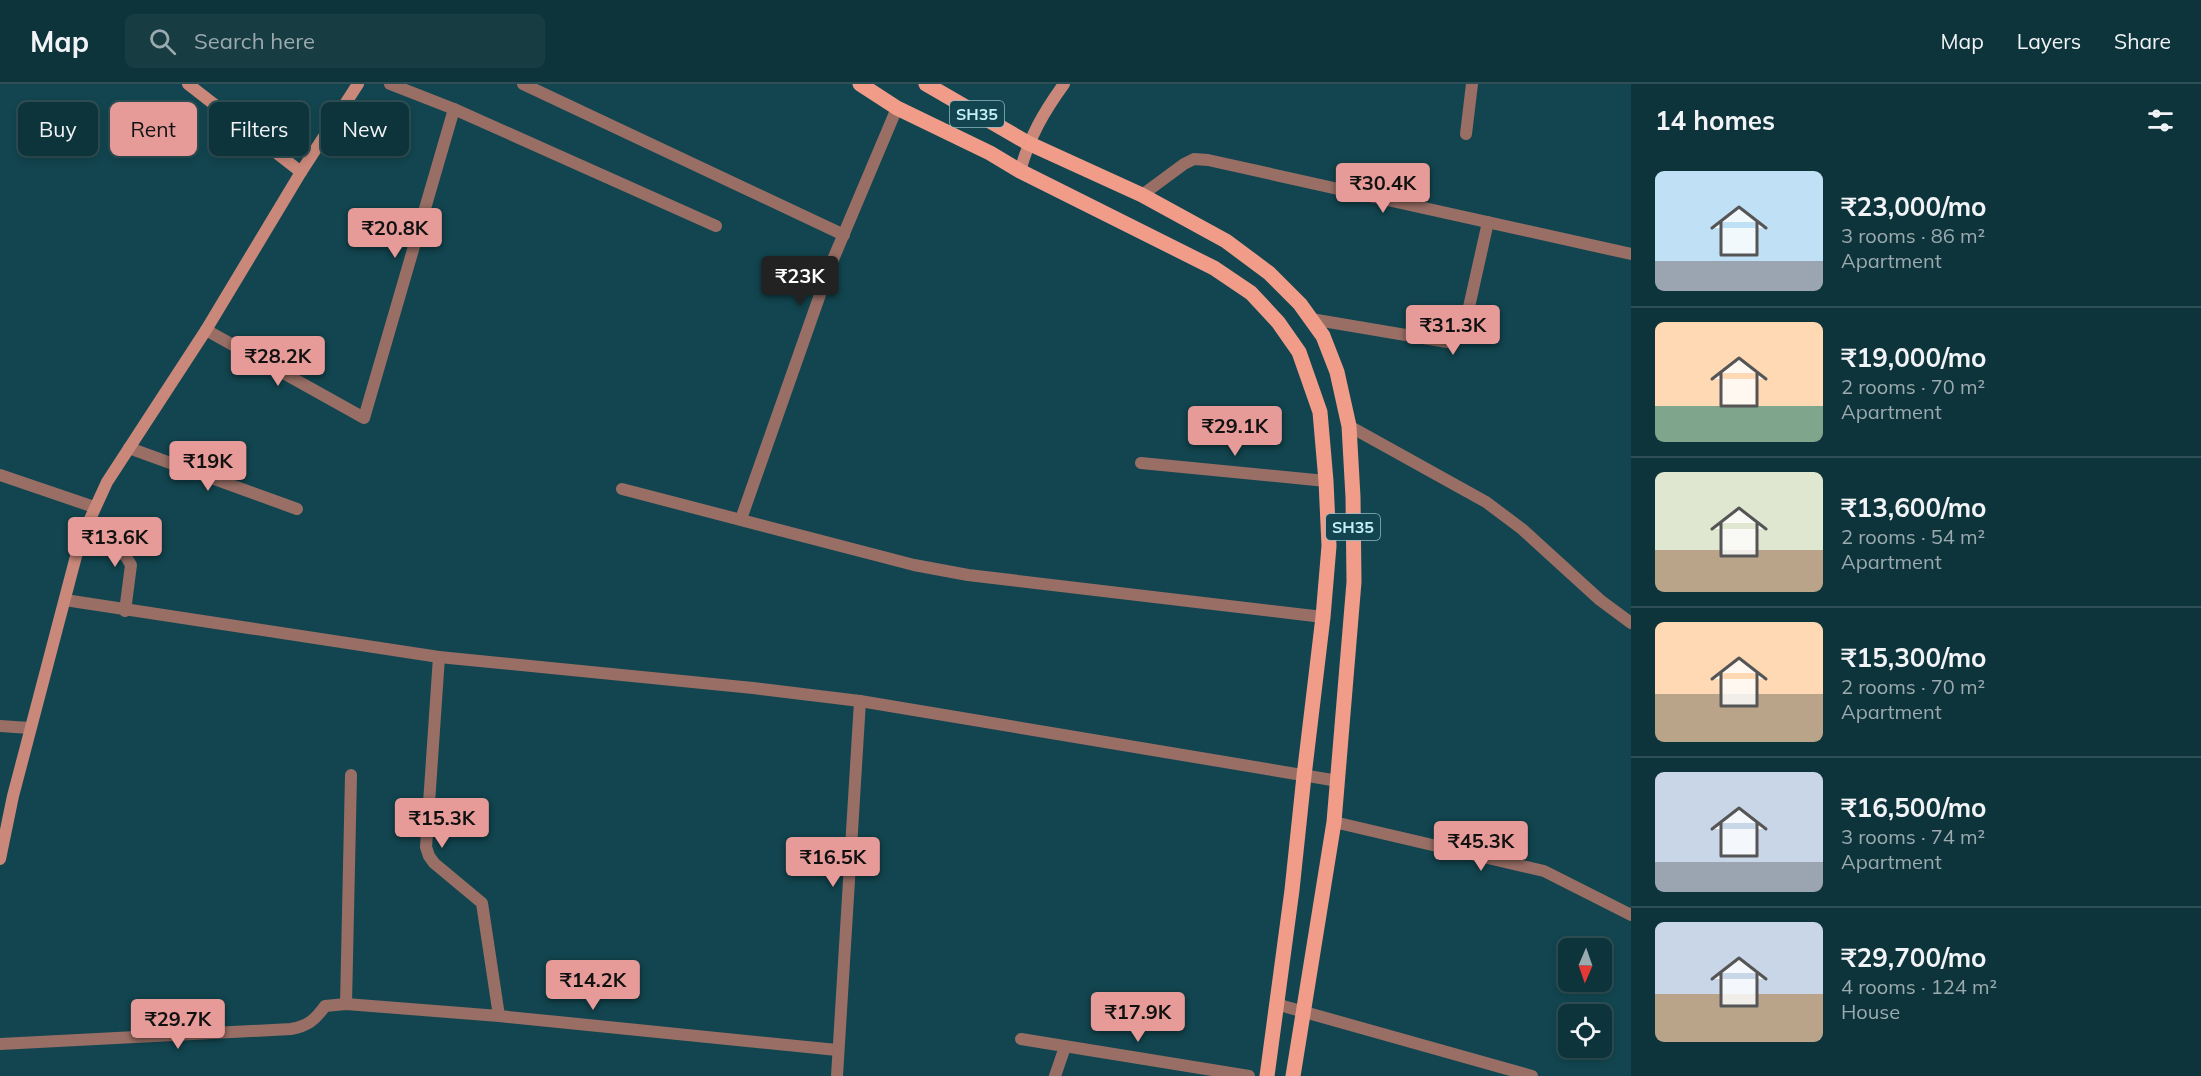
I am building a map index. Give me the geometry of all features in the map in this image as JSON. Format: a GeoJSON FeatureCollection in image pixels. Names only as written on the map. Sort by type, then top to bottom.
{"type":"FeatureCollection","features":[{"type":"Feature","properties":{"kind":"main road","name":"SH35"},"geometry":{"type":"LineString","coordinates":[[860,84],[897,108],[1214,268],[1251,293],[1278,322],[1299,352],[1320,412],[1329,546],[1292,890],[1267,1076]]}},
{"type":"Feature","properties":{"kind":"main road","name":"SH35"},"geometry":{"type":"LineString","coordinates":[[926,84],[1028,143],[1142,195],[1226,241],[1261,266],[1300,304],[1323,336],[1337,372],[1349,426],[1354,582],[1334,822],[1293,1076]]}},
{"type":"Feature","properties":{"kind":"street"},"geometry":{"type":"LineString","coordinates":[[188,84],[301,172]]}},
{"type":"Feature","properties":{"kind":"street"},"geometry":{"type":"LineString","coordinates":[[0,859],[13,796],[80,541],[94,507],[107,482],[206,330],[301,172],[358,84]]}},
{"type":"Feature","properties":{"kind":"street"},"geometry":{"type":"LineString","coordinates":[[390,84],[716,226]]}},
{"type":"Feature","properties":{"kind":"street"},"geometry":{"type":"LineString","coordinates":[[523,84],[844,235]]}},
{"type":"Feature","properties":{"kind":"street"},"geometry":{"type":"LineString","coordinates":[[1020,171],[1028,143],[1046,109],[1064,84]]}},
{"type":"Feature","properties":{"kind":"street"},"geometry":{"type":"LineString","coordinates":[[1466,134],[1472,84]]}},
{"type":"Feature","properties":{"kind":"street"},"geometry":{"type":"LineString","coordinates":[[741,519],[829,269],[897,108]]}},
{"type":"Feature","properties":{"kind":"street"},"geometry":{"type":"LineString","coordinates":[[206,330],[364,418],[454,110]]}},
{"type":"Feature","properties":{"kind":"street"},"geometry":{"type":"LineString","coordinates":[[1142,195],[1194,159],[1631,254]]}},
{"type":"Feature","properties":{"kind":"street"},"geometry":{"type":"LineString","coordinates":[[1311,319],[1446,342],[1456,340],[1465,325],[1488,222]]}},
{"type":"Feature","properties":{"kind":"street"},"geometry":{"type":"LineString","coordinates":[[1349,426],[1486,502],[1522,529],[1599,600],[1631,624]]}},
{"type":"Feature","properties":{"kind":"street"},"geometry":{"type":"LineString","coordinates":[[129,448],[297,509]]}},
{"type":"Feature","properties":{"kind":"street"},"geometry":{"type":"LineString","coordinates":[[1140,463],[1326,481]]}},
{"type":"Feature","properties":{"kind":"street"},"geometry":{"type":"LineString","coordinates":[[0,475],[94,507]]}},
{"type":"Feature","properties":{"kind":"street"},"geometry":{"type":"LineString","coordinates":[[622,489],[914,565],[968,575],[1323,617]]}},
{"type":"Feature","properties":{"kind":"street"},"geometry":{"type":"LineString","coordinates":[[80,541],[124,555],[131,565],[125,611]]}},
{"type":"Feature","properties":{"kind":"street"},"geometry":{"type":"LineString","coordinates":[[65,600],[125,611],[439,657],[753,688],[860,701],[1338,781]]}},
{"type":"Feature","properties":{"kind":"street"},"geometry":{"type":"LineString","coordinates":[[439,657],[426,847],[434,863],[482,903],[499,1017]]}},
{"type":"Feature","properties":{"kind":"street"},"geometry":{"type":"LineString","coordinates":[[837,1076],[860,701]]}},
{"type":"Feature","properties":{"kind":"street"},"geometry":{"type":"LineString","coordinates":[[0,726],[30,729]]}},
{"type":"Feature","properties":{"kind":"street"},"geometry":{"type":"LineString","coordinates":[[346,1004],[351,775]]}},
{"type":"Feature","properties":{"kind":"street"},"geometry":{"type":"LineString","coordinates":[[1334,822],[1544,871],[1631,915]]}},
{"type":"Feature","properties":{"kind":"street"},"geometry":{"type":"LineString","coordinates":[[0,1044],[291,1029],[305,1026],[316,1020],[325,1006],[346,1004],[837,1050]]}},
{"type":"Feature","properties":{"kind":"street"},"geometry":{"type":"LineString","coordinates":[[1276,1005],[1532,1076]]}},
{"type":"Feature","properties":{"kind":"street"},"geometry":{"type":"LineString","coordinates":[[1021,1040],[1250,1076]]}},
{"type":"Feature","properties":{"kind":"street"},"geometry":{"type":"LineString","coordinates":[[1054,1076],[1065,1047]]}}]}
